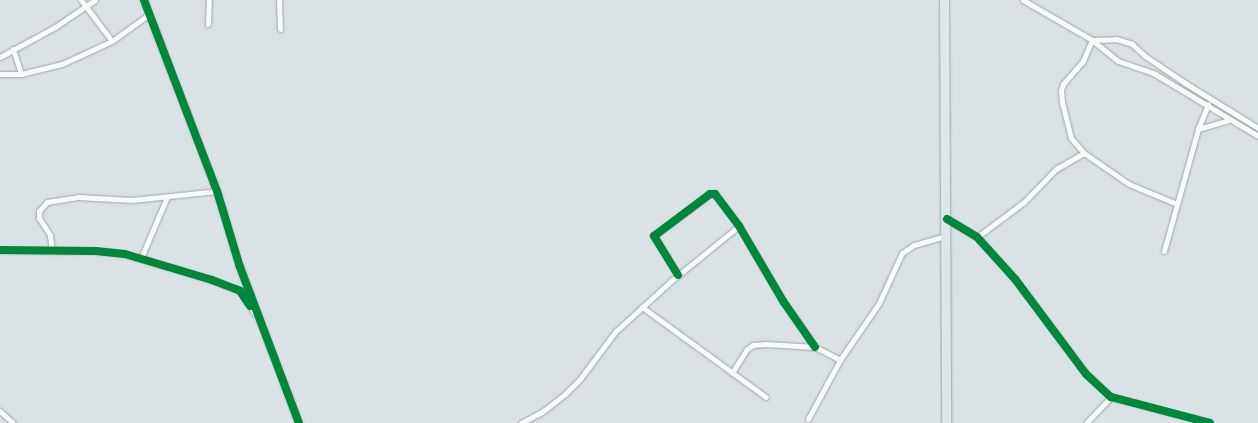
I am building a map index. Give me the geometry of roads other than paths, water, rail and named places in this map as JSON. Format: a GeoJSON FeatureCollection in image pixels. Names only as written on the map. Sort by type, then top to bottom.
{"type":"FeatureCollection","features":[{"type":"Feature","properties":{"kind":"highway"},"geometry":{"type":"LineString","coordinates":[[944,0],[947,219],[946,423]]}},
{"type":"Feature","properties":{"kind":"street"},"geometry":{"type":"LineString","coordinates":[[81,0],[112,41]]}},
{"type":"Feature","properties":{"kind":"street"},"geometry":{"type":"LineString","coordinates":[[0,57],[95,0]]}},
{"type":"Feature","properties":{"kind":"street"},"geometry":{"type":"LineString","coordinates":[[144,0],[148,15],[216,191],[261,323],[299,423]]}},
{"type":"Feature","properties":{"kind":"street"},"geometry":{"type":"LineString","coordinates":[[208,24],[209,0]]}},
{"type":"Feature","properties":{"kind":"street"},"geometry":{"type":"LineString","coordinates":[[279,0],[280,29]]}},
{"type":"Feature","properties":{"kind":"street"},"geometry":{"type":"LineString","coordinates":[[1023,0],[1092,40],[1118,61],[1139,68],[1175,85],[1258,136]]}},
{"type":"Feature","properties":{"kind":"street"},"geometry":{"type":"LineString","coordinates":[[0,74],[21,74],[62,64],[112,41],[148,15]]}},
{"type":"Feature","properties":{"kind":"street"},"geometry":{"type":"LineString","coordinates":[[1092,40],[1125,41],[1132,44],[1145,56],[1211,100],[1258,128]]}},
{"type":"Feature","properties":{"kind":"street"},"geometry":{"type":"LineString","coordinates":[[1092,40],[1084,61],[1063,84],[1061,90],[1071,138],[1084,153],[1129,184],[1177,204]]}},
{"type":"Feature","properties":{"kind":"street"},"geometry":{"type":"LineString","coordinates":[[13,49],[21,74]]}},
{"type":"Feature","properties":{"kind":"street"},"geometry":{"type":"LineString","coordinates":[[1139,68],[1145,56]]}},
{"type":"Feature","properties":{"kind":"street"},"geometry":{"type":"LineString","coordinates":[[1164,252],[1198,129],[1211,100]]}},
{"type":"Feature","properties":{"kind":"street"},"geometry":{"type":"LineString","coordinates":[[1198,129],[1230,120]]}},
{"type":"Feature","properties":{"kind":"street"},"geometry":{"type":"LineString","coordinates":[[977,237],[1024,202],[1056,169],[1084,153]]}},
{"type":"Feature","properties":{"kind":"street"},"geometry":{"type":"LineString","coordinates":[[52,250],[48,231],[39,218],[39,211],[46,202],[78,198],[114,200],[167,197],[194,192],[216,191]]}},
{"type":"Feature","properties":{"kind":"street"},"geometry":{"type":"LineString","coordinates":[[678,275],[654,236],[710,194],[718,196],[739,226],[783,301],[815,347]]}},
{"type":"Feature","properties":{"kind":"street"},"geometry":{"type":"LineString","coordinates":[[141,258],[167,197]]}},
{"type":"Feature","properties":{"kind":"street"},"geometry":{"type":"LineString","coordinates":[[947,219],[977,237],[1020,287],[1086,374],[1111,397],[1210,423]]}},
{"type":"Feature","properties":{"kind":"street"},"geometry":{"type":"LineString","coordinates":[[521,423],[542,412],[580,379],[615,332],[642,306],[739,226]]}},
{"type":"Feature","properties":{"kind":"street"},"geometry":{"type":"LineString","coordinates":[[808,419],[840,360],[879,303],[902,253],[914,245],[946,236]]}},
{"type":"Feature","properties":{"kind":"street"},"geometry":{"type":"LineString","coordinates":[[0,250],[111,251],[141,258],[212,280],[240,291],[261,323]]}},
{"type":"Feature","properties":{"kind":"street"},"geometry":{"type":"LineString","coordinates":[[642,306],[766,397]]}},
{"type":"Feature","properties":{"kind":"street"},"geometry":{"type":"LineString","coordinates":[[732,373],[747,349],[753,345],[815,347],[840,360]]}},
{"type":"Feature","properties":{"kind":"street"},"geometry":{"type":"LineString","coordinates":[[1086,423],[1111,397]]}},
{"type":"Feature","properties":{"kind":"street"},"geometry":{"type":"LineString","coordinates":[[0,411],[13,423]]}},
{"type":"Feature","properties":{"kind":"street"},"geometry":{"type":"LineString","coordinates":[[1181,423],[1184,416]]}}]}
